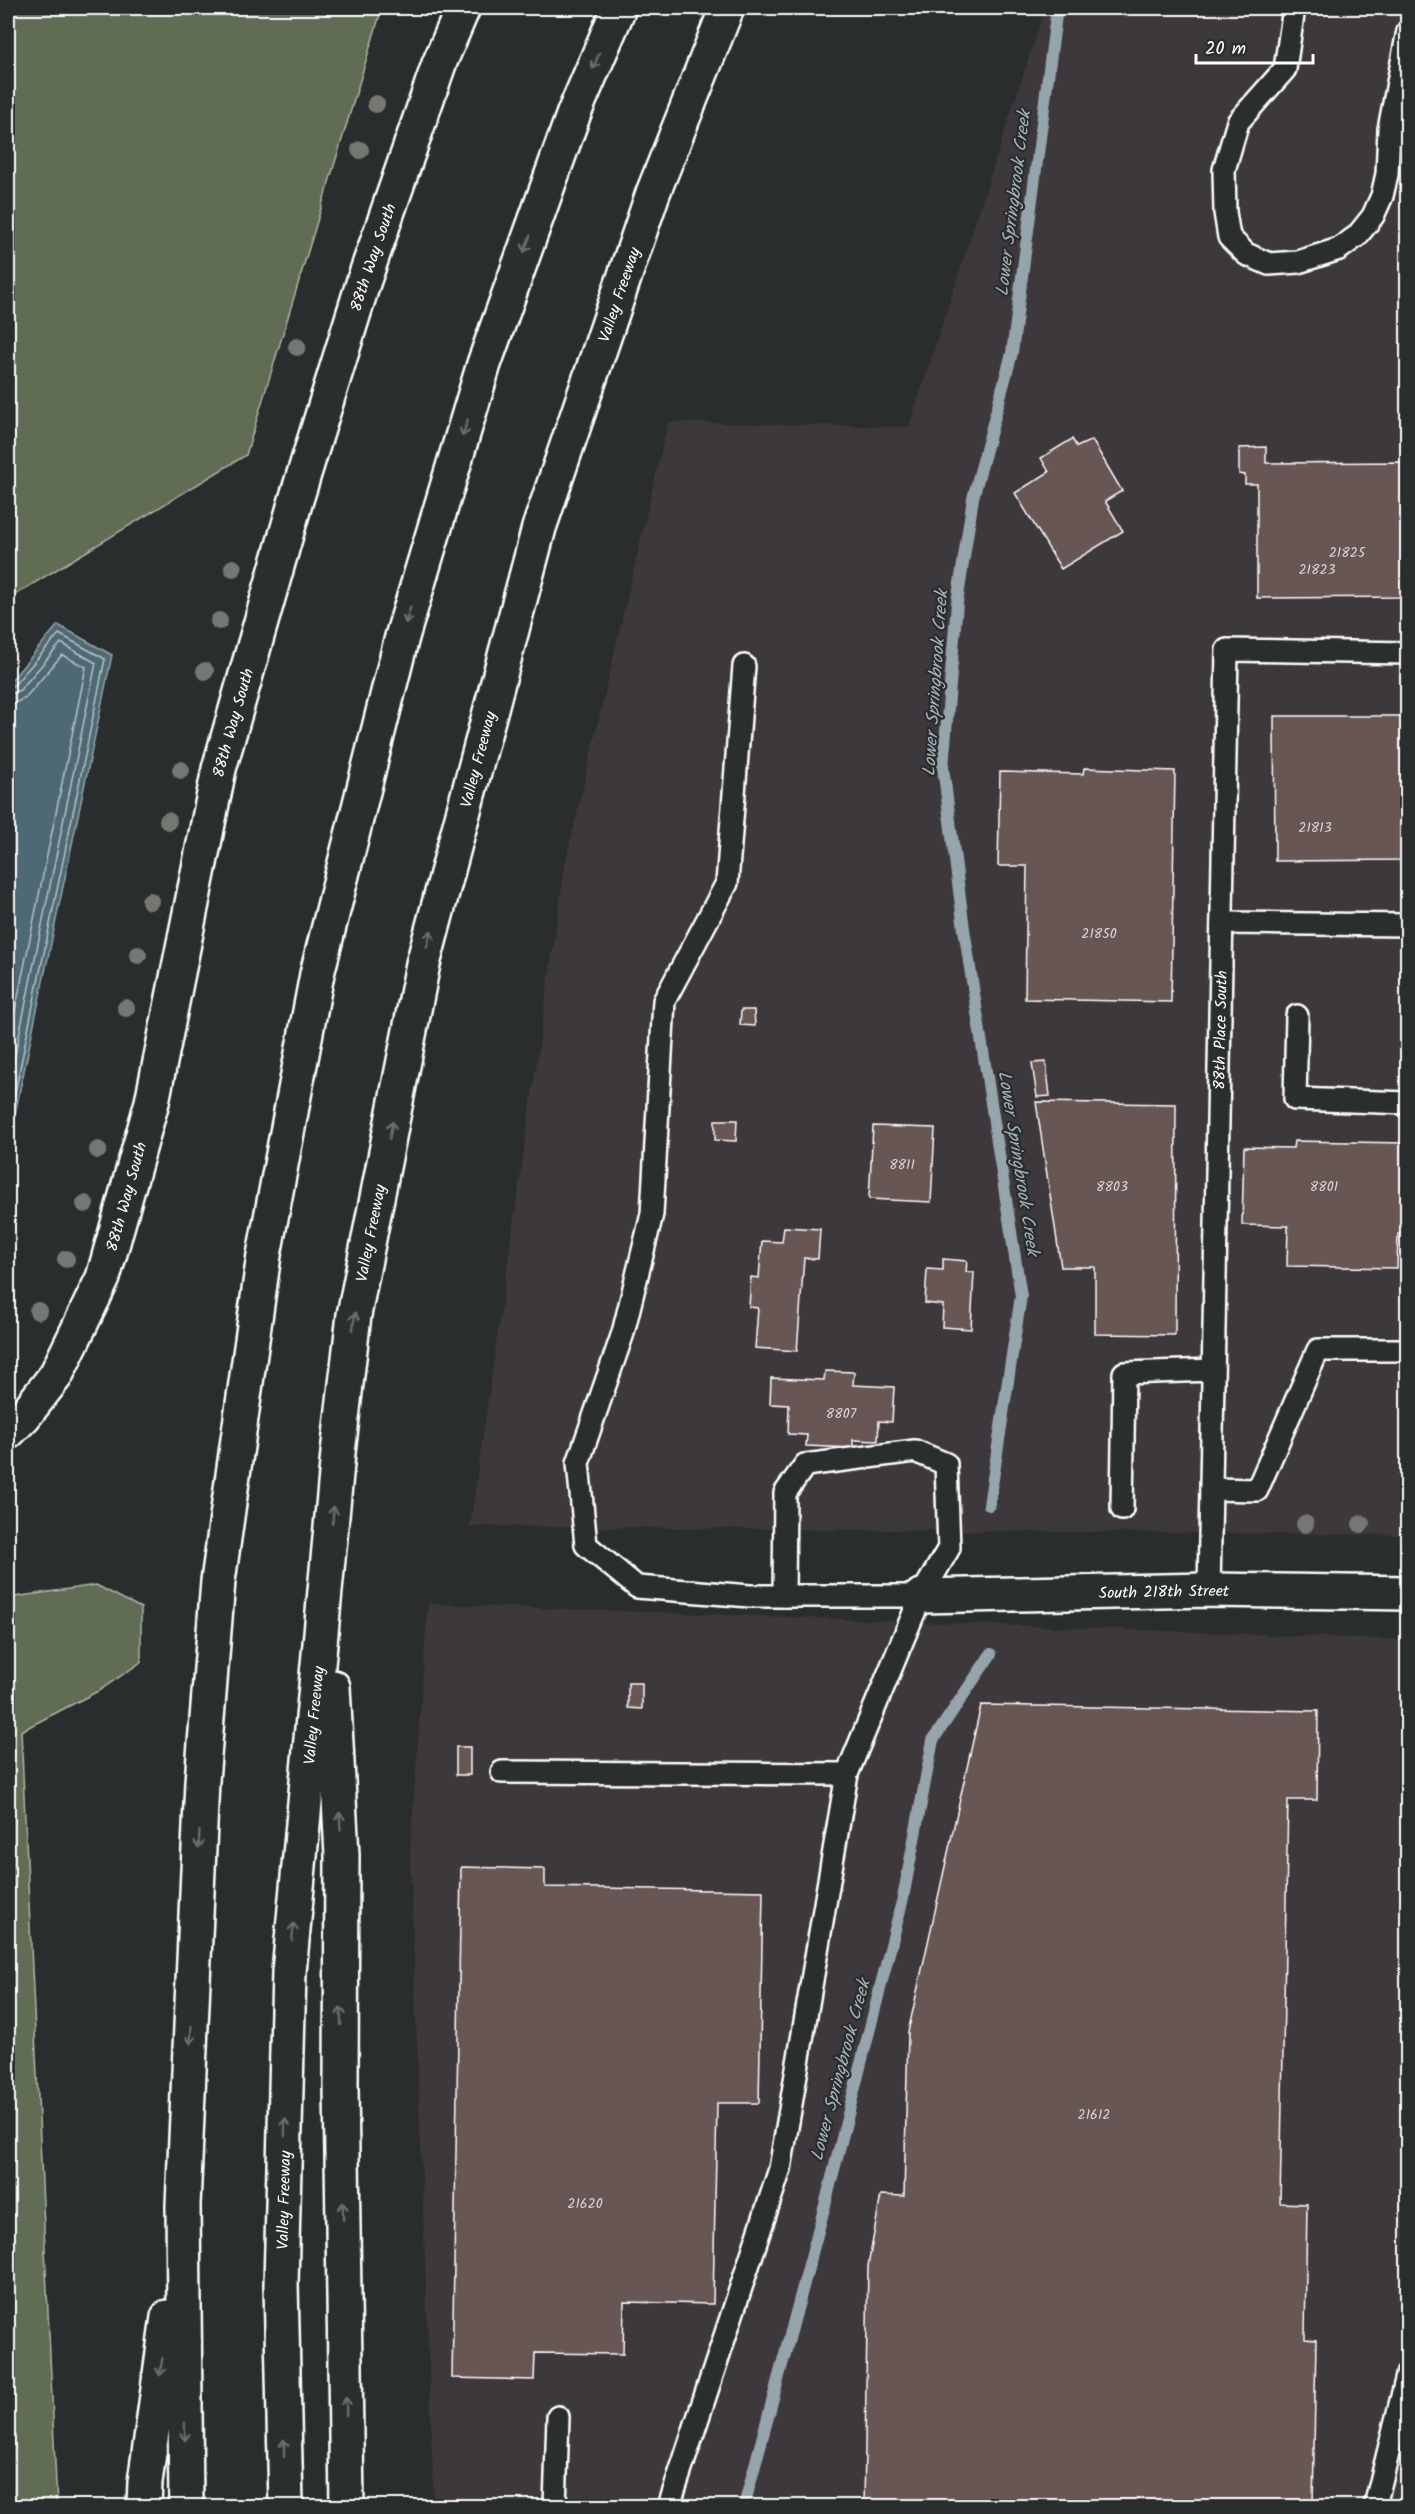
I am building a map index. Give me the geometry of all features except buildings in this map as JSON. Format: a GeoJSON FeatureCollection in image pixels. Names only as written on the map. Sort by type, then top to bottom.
{"type":"FeatureCollection","features":[{"type":"Feature","properties":{"kind":"main road","name":"88th Way South"},"geometry":{"type":"LineString","coordinates":[[8,1432],[24,1416],[56,1375],[103,1278],[152,1102],[219,769],[296,500],[364,280],[439,64],[463,8]]}},
{"type":"Feature","properties":{"kind":"main road"},"geometry":{"type":"LineString","coordinates":[[186,2506],[183,2205],[202,1781],[218,1581],[258,1290],[317,974],[402,637],[484,364],[574,113],[619,8]]}},
{"type":"Feature","properties":{"kind":"main road","name":"Valley Freeway"},"geometry":{"type":"LineString","coordinates":[[286,2506],[281,2284],[289,1972],[338,1453],[354,1315],[423,964],[539,528],[653,193],[727,8]]}},
{"type":"Feature","properties":{"kind":"main road"},"geometry":{"type":"LineString","coordinates":[[328,1574],[342,1855],[341,2086],[347,2506]]}},
{"type":"Feature","properties":{"kind":"main road","name":"South 218th Street"},"geometry":{"type":"LineString","coordinates":[[921,1596],[1209,1590],[1407,1593]]}},
{"type":"Feature","properties":{"kind":"main road"},"geometry":{"type":"LineString","coordinates":[[144,2506],[145,2482],[183,2205]]}},
{"type":"Feature","properties":{"kind":"lane"},"geometry":{"type":"LineString","coordinates":[[1294,8],[1285,69],[1238,122],[1224,170],[1225,212],[1229,237],[1246,254],[1269,264],[1298,262],[1339,249],[1357,236],[1373,216],[1382,196],[1387,174],[1389,129],[1407,31]]}},
{"type":"Feature","properties":{"kind":"lane","name":"88th Place South"},"geometry":{"type":"LineString","coordinates":[[1209,1590],[1227,650],[1407,653]]}},
{"type":"Feature","properties":{"kind":"lane"},"geometry":{"type":"LineString","coordinates":[[744,666],[727,883],[664,1001],[652,1215],[623,1333],[578,1463],[586,1545],[637,1587],[750,1596],[921,1596]]}},
{"type":"Feature","properties":{"kind":"lane"},"geometry":{"type":"LineString","coordinates":[[1222,923],[1407,925]]}},
{"type":"Feature","properties":{"kind":"lane"},"geometry":{"type":"LineString","coordinates":[[1297,1016],[1295,1099],[1407,1103]]}},
{"type":"Feature","properties":{"kind":"lane"},"geometry":{"type":"LineString","coordinates":[[1211,1489],[1257,1490],[1318,1350],[1407,1350]]}},
{"type":"Feature","properties":{"kind":"lane"},"geometry":{"type":"LineString","coordinates":[[1122,1509],[1124,1373],[1213,1370]]}},
{"type":"Feature","properties":{"kind":"lane"},"geometry":{"type":"LineString","coordinates":[[669,2506],[780,2169],[847,1774],[921,1596],[949,1548],[946,1464],[915,1451],[805,1465],[785,1493],[784,1596]]}},
{"type":"Feature","properties":{"kind":"lane"},"geometry":{"type":"LineString","coordinates":[[502,1772],[847,1774]]}},
{"type":"Feature","properties":{"kind":"lane"},"geometry":{"type":"LineString","coordinates":[[1375,2506],[1407,2372]]}},
{"type":"Feature","properties":{"kind":"lane"},"geometry":{"type":"LineString","coordinates":[[555,2506],[558,2417]]}},
{"type":"Feature","properties":{"kind":"shaded area"},"geometry":{"type":"Polygon","coordinates":[[[1045,8],[1407,8],[1407,1535],[470,1526],[565,865],[668,422],[909,427],[1045,8]]]}},
{"type":"Feature","properties":{"kind":"shaded area"},"geometry":{"type":"Polygon","coordinates":[[[428,1604],[1407,1640],[1407,2506],[434,2506],[410,1853],[428,1604]]]}},
{"type":"Feature","properties":{"kind":"green space"},"geometry":{"type":"Polygon","coordinates":[[[8,8],[382,8],[246,455],[8,599],[8,8]]]}},
{"type":"Feature","properties":{"kind":"green space"},"geometry":{"type":"Polygon","coordinates":[[[96,1585],[141,1608],[141,1662],[100,1690],[21,1731],[57,2506],[8,2506],[8,1598],[96,1585]]]}},
{"type":"Feature","properties":{"kind":"water"},"geometry":{"type":"Polygon","coordinates":[[[58,625],[112,655],[8,1147],[8,684],[58,625]]]}},
{"type":"Feature","properties":{"kind":"waterway","name":"Lower Springbrook Creek"},"geometry":{"type":"LineString","coordinates":[[989,1505],[1021,1296],[964,929],[943,767],[957,603],[973,498],[1012,353],[1057,8]]}},
{"type":"Feature","properties":{"kind":"waterway","name":"Lower Springbrook Creek"},"geometry":{"type":"LineString","coordinates":[[744,2506],[825,2205],[903,1898],[933,1740],[991,1654]]}}]}
